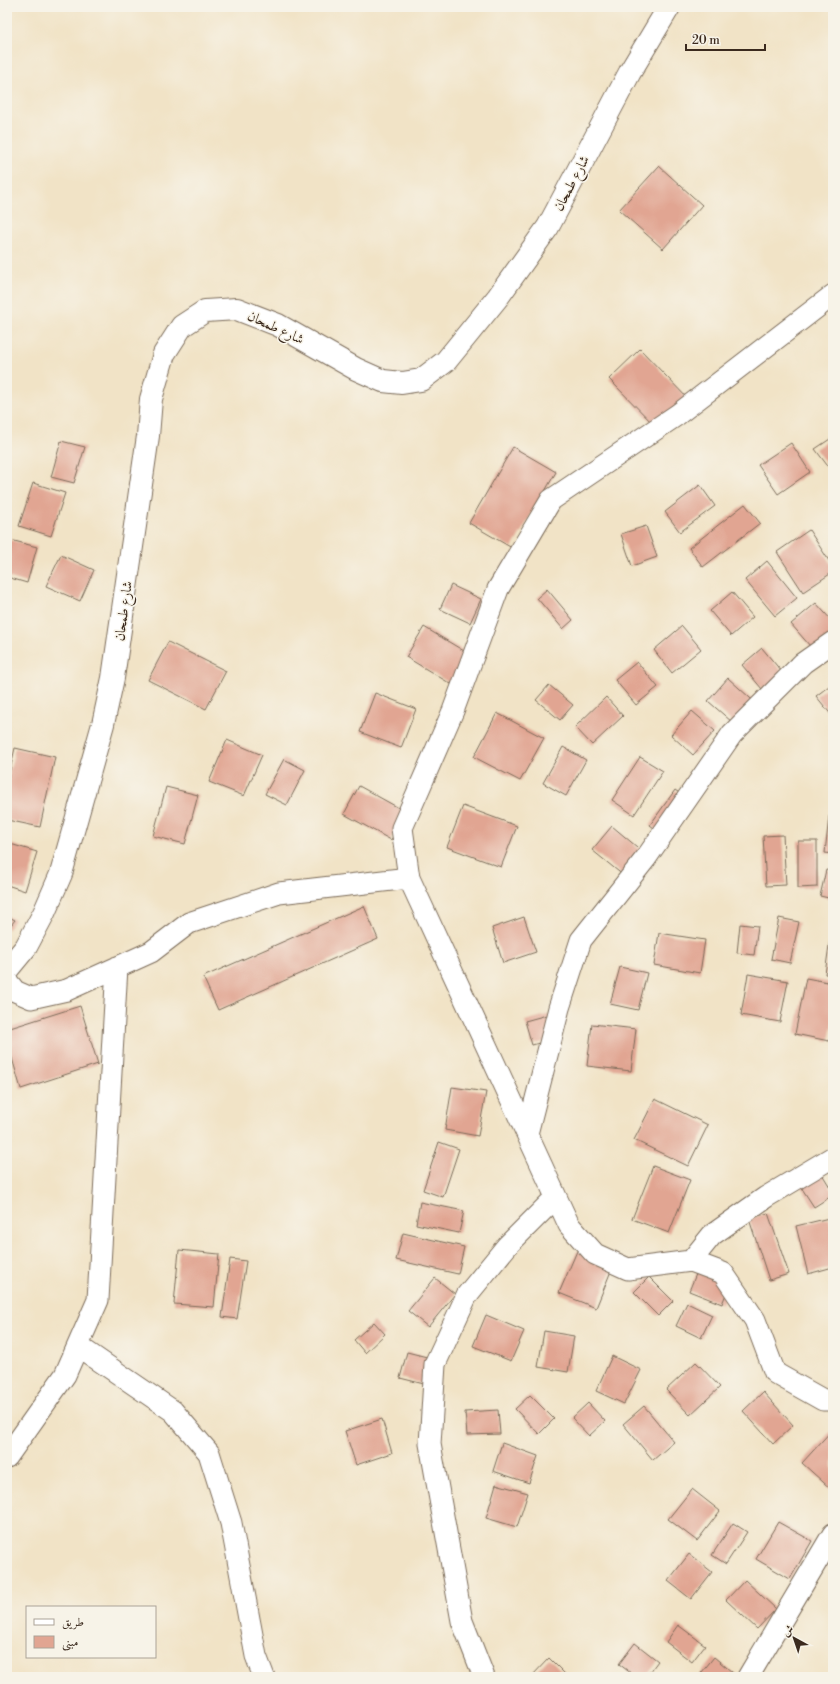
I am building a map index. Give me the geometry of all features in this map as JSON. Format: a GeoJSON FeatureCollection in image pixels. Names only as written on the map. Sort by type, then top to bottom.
{"type":"FeatureCollection","features":[{"type":"Feature","properties":{"kind":"street","name":"شارع طمحان"},"geometry":{"type":"LineString","coordinates":[[7,970],[26,947],[44,913],[61,874],[101,731],[113,678],[148,436],[151,399],[164,354],[182,326],[205,311],[237,309],[278,325],[356,369],[383,381],[402,383],[421,380],[446,361],[498,297],[548,227],[630,72],[669,7]]}},
{"type":"Feature","properties":{"kind":"street"},"geometry":{"type":"LineString","coordinates":[[833,296],[677,415],[551,500],[498,589],[453,711],[402,828],[409,878],[569,1225],[595,1254],[628,1269],[690,1261],[723,1273],[755,1320],[775,1373],[822,1400],[833,1400]]}},
{"type":"Feature","properties":{"kind":"street"},"geometry":{"type":"LineString","coordinates":[[527,1134],[559,1008],[581,940],[646,858],[732,734],[803,663],[833,642]]}},
{"type":"Feature","properties":{"kind":"street"},"geometry":{"type":"LineString","coordinates":[[7,981],[15,991],[31,998],[67,990],[151,952],[189,923],[279,894],[409,878]]}},
{"type":"Feature","properties":{"kind":"street"},"geometry":{"type":"LineString","coordinates":[[7,1457],[65,1375],[98,1300],[117,967]]}},
{"type":"Feature","properties":{"kind":"street"},"geometry":{"type":"LineString","coordinates":[[690,1261],[712,1236],[766,1197],[833,1157]]}},
{"type":"Feature","properties":{"kind":"street"},"geometry":{"type":"LineString","coordinates":[[484,1677],[462,1621],[430,1444],[435,1364],[467,1295],[507,1246],[556,1197]]}},
{"type":"Feature","properties":{"kind":"street"},"geometry":{"type":"LineString","coordinates":[[78,1346],[172,1411],[209,1453],[231,1523],[256,1656],[264,1677]]}},
{"type":"Feature","properties":{"kind":"street"},"geometry":{"type":"LineString","coordinates":[[748,1677],[833,1534]]}},
{"type":"Feature","properties":{"kind":"building"},"geometry":{"type":"Polygon","coordinates":[[[659,166],[702,205],[663,249],[619,210],[659,166]]]}},
{"type":"Feature","properties":{"kind":"building"},"geometry":{"type":"Polygon","coordinates":[[[640,349],[691,402],[661,432],[609,379],[640,349]]]}},
{"type":"Feature","properties":{"kind":"building"},"geometry":{"type":"Polygon","coordinates":[[[833,437],[833,467],[830,469],[815,449],[833,437]]]}},
{"type":"Feature","properties":{"kind":"building"},"geometry":{"type":"Polygon","coordinates":[[[61,441],[85,447],[74,483],[51,477],[61,441]]]}},
{"type":"Feature","properties":{"kind":"building"},"geometry":{"type":"Polygon","coordinates":[[[791,443],[810,472],[778,494],[758,465],[791,443]]]}},
{"type":"Feature","properties":{"kind":"building"},"geometry":{"type":"Polygon","coordinates":[[[513,447],[556,472],[512,548],[469,523],[513,447]]]}},
{"type":"Feature","properties":{"kind":"building"},"geometry":{"type":"Polygon","coordinates":[[[33,483],[65,493],[51,536],[19,526],[33,483]]]}},
{"type":"Feature","properties":{"kind":"building"},"geometry":{"type":"Polygon","coordinates":[[[700,485],[715,506],[680,532],[665,512],[700,485]]]}},
{"type":"Feature","properties":{"kind":"building"},"geometry":{"type":"Polygon","coordinates":[[[745,504],[760,523],[703,567],[689,548],[745,504]]]}},
{"type":"Feature","properties":{"kind":"building"},"geometry":{"type":"Polygon","coordinates":[[[646,526],[657,557],[632,566],[621,534],[646,526]]]}},
{"type":"Feature","properties":{"kind":"building"},"geometry":{"type":"Polygon","coordinates":[[[809,530],[833,567],[833,572],[803,592],[777,552],[809,530]]]}},
{"type":"Feature","properties":{"kind":"building"},"geometry":{"type":"Polygon","coordinates":[[[7,539],[37,547],[27,583],[7,577],[7,539]]]}},
{"type":"Feature","properties":{"kind":"building"},"geometry":{"type":"Polygon","coordinates":[[[61,555],[94,570],[80,601],[46,586],[61,555]]]}},
{"type":"Feature","properties":{"kind":"building"},"geometry":{"type":"Polygon","coordinates":[[[767,561],[797,598],[775,616],[745,580],[767,561]]]}},
{"type":"Feature","properties":{"kind":"building"},"geometry":{"type":"Polygon","coordinates":[[[451,585],[481,599],[470,623],[440,609],[451,585]]]}},
{"type":"Feature","properties":{"kind":"building"},"geometry":{"type":"Polygon","coordinates":[[[547,589],[573,620],[563,629],[537,598],[547,589]]]}},
{"type":"Feature","properties":{"kind":"building"},"geometry":{"type":"Polygon","coordinates":[[[732,592],[753,617],[731,636],[710,611],[732,592]]]}},
{"type":"Feature","properties":{"kind":"building"},"geometry":{"type":"Polygon","coordinates":[[[816,603],[833,622],[833,641],[817,654],[791,624],[816,603]]]}},
{"type":"Feature","properties":{"kind":"building"},"geometry":{"type":"Polygon","coordinates":[[[682,626],[701,649],[672,673],[654,650],[682,626]]]}},
{"type":"Feature","properties":{"kind":"building"},"geometry":{"type":"Polygon","coordinates":[[[424,627],[469,654],[451,684],[406,657],[424,627]]]}},
{"type":"Feature","properties":{"kind":"building"},"geometry":{"type":"Polygon","coordinates":[[[168,642],[226,671],[206,709],[148,680],[168,642]]]}},
{"type":"Feature","properties":{"kind":"building"},"geometry":{"type":"Polygon","coordinates":[[[762,648],[787,678],[767,695],[742,665],[762,648]]]}},
{"type":"Feature","properties":{"kind":"building"},"geometry":{"type":"Polygon","coordinates":[[[637,662],[658,687],[636,705],[615,680],[637,662]]]}},
{"type":"Feature","properties":{"kind":"building"},"geometry":{"type":"Polygon","coordinates":[[[728,678],[760,707],[740,729],[708,701],[728,678]]]}},
{"type":"Feature","properties":{"kind":"building"},"geometry":{"type":"Polygon","coordinates":[[[833,683],[833,717],[816,696],[833,683]]]}},
{"type":"Feature","properties":{"kind":"building"},"geometry":{"type":"Polygon","coordinates":[[[549,685],[573,705],[560,720],[536,700],[549,685]]]}},
{"type":"Feature","properties":{"kind":"building"},"geometry":{"type":"Polygon","coordinates":[[[375,693],[416,709],[401,748],[360,732],[375,693]]]}},
{"type":"Feature","properties":{"kind":"building"},"geometry":{"type":"Polygon","coordinates":[[[606,697],[623,716],[592,745],[575,727],[606,697]]]}},
{"type":"Feature","properties":{"kind":"building"},"geometry":{"type":"Polygon","coordinates":[[[692,711],[715,731],[693,755],[671,735],[692,711]]]}},
{"type":"Feature","properties":{"kind":"building"},"geometry":{"type":"Polygon","coordinates":[[[497,713],[544,738],[520,781],[474,757],[497,713]]]}},
{"type":"Feature","properties":{"kind":"building"},"geometry":{"type":"Polygon","coordinates":[[[227,740],[262,755],[244,796],[209,782],[227,740]]]}},
{"type":"Feature","properties":{"kind":"building"},"geometry":{"type":"Polygon","coordinates":[[[563,747],[586,760],[566,796],[543,783],[563,747]]]}},
{"type":"Feature","properties":{"kind":"building"},"geometry":{"type":"Polygon","coordinates":[[[15,748],[55,757],[40,827],[7,820],[7,783],[15,748]]]}},
{"type":"Feature","properties":{"kind":"building"},"geometry":{"type":"Polygon","coordinates":[[[640,757],[663,771],[634,815],[612,800],[640,757]]]}},
{"type":"Feature","properties":{"kind":"building"},"geometry":{"type":"Polygon","coordinates":[[[284,759],[305,770],[287,805],[265,794],[284,759]]]}},
{"type":"Feature","properties":{"kind":"building"},"geometry":{"type":"Polygon","coordinates":[[[359,786],[406,812],[391,840],[344,814],[359,786]]]}},
{"type":"Feature","properties":{"kind":"building"},"geometry":{"type":"Polygon","coordinates":[[[166,787],[198,795],[185,844],[153,836],[166,787]]]}},
{"type":"Feature","properties":{"kind":"building"},"geometry":{"type":"Polygon","coordinates":[[[675,790],[692,802],[667,838],[650,825],[675,790]]]}},
{"type":"Feature","properties":{"kind":"building"},"geometry":{"type":"Polygon","coordinates":[[[463,806],[517,826],[501,867],[447,847],[463,806]]]}},
{"type":"Feature","properties":{"kind":"building"},"geometry":{"type":"Polygon","coordinates":[[[829,816],[833,816],[833,854],[825,853],[829,816]]]}},
{"type":"Feature","properties":{"kind":"building"},"geometry":{"type":"Polygon","coordinates":[[[612,826],[643,852],[624,876],[592,850],[612,826]]]}},
{"type":"Feature","properties":{"kind":"building"},"geometry":{"type":"Polygon","coordinates":[[[783,835],[786,885],[766,886],[763,836],[783,835]]]}},
{"type":"Feature","properties":{"kind":"building"},"geometry":{"type":"Polygon","coordinates":[[[798,841],[817,841],[817,887],[798,888],[798,841]]]}},
{"type":"Feature","properties":{"kind":"building"},"geometry":{"type":"Polygon","coordinates":[[[7,843],[37,852],[25,891],[7,885],[7,843]]]}},
{"type":"Feature","properties":{"kind":"building"},"geometry":{"type":"Polygon","coordinates":[[[826,870],[833,871],[833,899],[820,896],[826,870]]]}},
{"type":"Feature","properties":{"kind":"building"},"geometry":{"type":"Polygon","coordinates":[[[364,906],[378,939],[218,1010],[203,977],[364,906]]]}},
{"type":"Feature","properties":{"kind":"building"},"geometry":{"type":"Polygon","coordinates":[[[7,916],[15,920],[7,930],[7,916]]]}},
{"type":"Feature","properties":{"kind":"building"},"geometry":{"type":"Polygon","coordinates":[[[524,917],[536,952],[503,963],[492,928],[524,917]]]}},
{"type":"Feature","properties":{"kind":"building"},"geometry":{"type":"Polygon","coordinates":[[[779,918],[799,922],[790,963],[771,959],[779,918]]]}},
{"type":"Feature","properties":{"kind":"building"},"geometry":{"type":"Polygon","coordinates":[[[740,924],[758,926],[754,955],[737,953],[740,924]]]}},
{"type":"Feature","properties":{"kind":"building"},"geometry":{"type":"Polygon","coordinates":[[[659,933],[705,940],[700,973],[654,965],[659,933]]]}},
{"type":"Feature","properties":{"kind":"building"},"geometry":{"type":"Polygon","coordinates":[[[830,938],[833,939],[833,975],[825,974],[830,938]]]}},
{"type":"Feature","properties":{"kind":"building"},"geometry":{"type":"Polygon","coordinates":[[[620,967],[647,973],[638,1010],[610,1004],[620,967]]]}},
{"type":"Feature","properties":{"kind":"building"},"geometry":{"type":"Polygon","coordinates":[[[748,974],[788,981],[780,1022],[741,1015],[748,974]]]}},
{"type":"Feature","properties":{"kind":"building"},"geometry":{"type":"Polygon","coordinates":[[[806,978],[833,983],[833,1021],[829,1041],[795,1034],[806,978]]]}},
{"type":"Feature","properties":{"kind":"building"},"geometry":{"type":"Polygon","coordinates":[[[80,1006],[98,1064],[21,1089],[7,1041],[7,1029],[80,1006]]]}},
{"type":"Feature","properties":{"kind":"building"},"geometry":{"type":"Polygon","coordinates":[[[554,1013],[561,1037],[532,1045],[525,1021],[554,1013]]]}},
{"type":"Feature","properties":{"kind":"building"},"geometry":{"type":"Polygon","coordinates":[[[592,1024],[636,1029],[631,1071],[587,1066],[592,1024]]]}},
{"type":"Feature","properties":{"kind":"building"},"geometry":{"type":"Polygon","coordinates":[[[452,1087],[486,1092],[478,1136],[445,1130],[452,1087]]]}},
{"type":"Feature","properties":{"kind":"building"},"geometry":{"type":"Polygon","coordinates":[[[655,1099],[708,1125],[688,1166],[634,1140],[655,1099]]]}},
{"type":"Feature","properties":{"kind":"building"},"geometry":{"type":"Polygon","coordinates":[[[439,1142],[459,1149],[443,1197],[423,1190],[439,1142]]]}},
{"type":"Feature","properties":{"kind":"building"},"geometry":{"type":"Polygon","coordinates":[[[653,1166],[690,1180],[669,1233],[632,1219],[653,1166]]]}},
{"type":"Feature","properties":{"kind":"building"},"geometry":{"type":"Polygon","coordinates":[[[822,1174],[833,1192],[833,1195],[814,1207],[801,1187],[822,1174]]]}},
{"type":"Feature","properties":{"kind":"building"},"geometry":{"type":"Polygon","coordinates":[[[420,1202],[464,1211],[459,1233],[416,1224],[420,1202]]]}},
{"type":"Feature","properties":{"kind":"building"},"geometry":{"type":"Polygon","coordinates":[[[768,1213],[789,1274],[769,1280],[749,1219],[768,1213]]]}},
{"type":"Feature","properties":{"kind":"building"},"geometry":{"type":"Polygon","coordinates":[[[829,1218],[833,1233],[833,1267],[808,1274],[796,1226],[829,1218]]]}},
{"type":"Feature","properties":{"kind":"building"},"geometry":{"type":"Polygon","coordinates":[[[403,1233],[464,1247],[458,1274],[396,1260],[403,1233]]]}},
{"type":"Feature","properties":{"kind":"building"},"geometry":{"type":"Polygon","coordinates":[[[179,1250],[219,1254],[214,1307],[174,1304],[179,1250]]]}},
{"type":"Feature","properties":{"kind":"building"},"geometry":{"type":"Polygon","coordinates":[[[577,1251],[613,1266],[596,1308],[559,1293],[577,1251]]]}},
{"type":"Feature","properties":{"kind":"building"},"geometry":{"type":"Polygon","coordinates":[[[230,1259],[246,1261],[237,1319],[222,1317],[230,1259]]]}},
{"type":"Feature","properties":{"kind":"building"},"geometry":{"type":"Polygon","coordinates":[[[699,1267],[732,1279],[722,1304],[689,1291],[699,1267]]]}},
{"type":"Feature","properties":{"kind":"building"},"geometry":{"type":"Polygon","coordinates":[[[649,1277],[673,1301],[658,1316],[634,1292],[649,1277]]]}},
{"type":"Feature","properties":{"kind":"building"},"geometry":{"type":"Polygon","coordinates":[[[435,1278],[455,1294],[428,1327],[408,1311],[435,1278]]]}},
{"type":"Feature","properties":{"kind":"building"},"geometry":{"type":"Polygon","coordinates":[[[687,1303],[712,1315],[701,1338],[676,1326],[687,1303]]]}},
{"type":"Feature","properties":{"kind":"building"},"geometry":{"type":"Polygon","coordinates":[[[486,1315],[524,1331],[511,1361],[473,1346],[486,1315]]]}},
{"type":"Feature","properties":{"kind":"building"},"geometry":{"type":"Polygon","coordinates":[[[374,1322],[385,1334],[365,1353],[354,1340],[374,1322]]]}},
{"type":"Feature","properties":{"kind":"building"},"geometry":{"type":"Polygon","coordinates":[[[544,1331],[574,1336],[568,1372],[538,1367],[544,1331]]]}},
{"type":"Feature","properties":{"kind":"building"},"geometry":{"type":"Polygon","coordinates":[[[407,1352],[439,1360],[432,1386],[400,1378],[407,1352]]]}},
{"type":"Feature","properties":{"kind":"building"},"geometry":{"type":"Polygon","coordinates":[[[612,1356],[641,1370],[624,1404],[596,1391],[612,1356]]]}},
{"type":"Feature","properties":{"kind":"building"},"geometry":{"type":"Polygon","coordinates":[[[696,1362],[720,1387],[690,1415],[666,1390],[696,1362]]]}},
{"type":"Feature","properties":{"kind":"building"},"geometry":{"type":"Polygon","coordinates":[[[763,1392],[793,1425],[773,1444],[743,1411],[763,1392]]]}},
{"type":"Feature","properties":{"kind":"building"},"geometry":{"type":"Polygon","coordinates":[[[530,1395],[554,1419],[539,1434],[515,1409],[530,1395]]]}},
{"type":"Feature","properties":{"kind":"building"},"geometry":{"type":"Polygon","coordinates":[[[588,1403],[605,1421],[589,1436],[572,1418],[588,1403]]]}},
{"type":"Feature","properties":{"kind":"building"},"geometry":{"type":"Polygon","coordinates":[[[644,1406],[674,1442],[653,1460],[623,1424],[644,1406]]]}},
{"type":"Feature","properties":{"kind":"building"},"geometry":{"type":"Polygon","coordinates":[[[498,1410],[500,1434],[467,1435],[465,1412],[498,1410]]]}},
{"type":"Feature","properties":{"kind":"building"},"geometry":{"type":"Polygon","coordinates":[[[382,1419],[392,1453],[356,1465],[345,1431],[382,1419]]]}},
{"type":"Feature","properties":{"kind":"building"},"geometry":{"type":"Polygon","coordinates":[[[833,1429],[833,1491],[802,1463],[833,1429]]]}},
{"type":"Feature","properties":{"kind":"building"},"geometry":{"type":"Polygon","coordinates":[[[502,1443],[538,1456],[529,1483],[493,1471],[502,1443]]]}},
{"type":"Feature","properties":{"kind":"building"},"geometry":{"type":"Polygon","coordinates":[[[496,1484],[528,1493],[517,1527],[486,1518],[496,1484]]]}},
{"type":"Feature","properties":{"kind":"building"},"geometry":{"type":"Polygon","coordinates":[[[692,1489],[720,1511],[697,1541],[668,1519],[692,1489]]]}},
{"type":"Feature","properties":{"kind":"building"},"geometry":{"type":"Polygon","coordinates":[[[778,1522],[812,1541],[790,1579],[756,1559],[778,1522]]]}},
{"type":"Feature","properties":{"kind":"building"},"geometry":{"type":"Polygon","coordinates":[[[733,1523],[747,1532],[726,1564],[712,1555],[733,1523]]]}},
{"type":"Feature","properties":{"kind":"building"},"geometry":{"type":"Polygon","coordinates":[[[689,1554],[712,1572],[691,1599],[668,1581],[689,1554]]]}},
{"type":"Feature","properties":{"kind":"building"},"geometry":{"type":"Polygon","coordinates":[[[745,1580],[776,1609],[757,1629],[726,1600],[745,1580]]]}},
{"type":"Feature","properties":{"kind":"building"},"geometry":{"type":"Polygon","coordinates":[[[678,1625],[705,1645],[692,1662],[666,1642],[678,1625]]]}},
{"type":"Feature","properties":{"kind":"building"},"geometry":{"type":"Polygon","coordinates":[[[635,1643],[658,1661],[646,1677],[636,1677],[619,1664],[635,1643]]]}},
{"type":"Feature","properties":{"kind":"building"},"geometry":{"type":"Polygon","coordinates":[[[714,1657],[738,1677],[698,1677],[714,1657]]]}},
{"type":"Feature","properties":{"kind":"building"},"geometry":{"type":"Polygon","coordinates":[[[549,1658],[568,1677],[531,1677],[549,1658]]]}}]}
